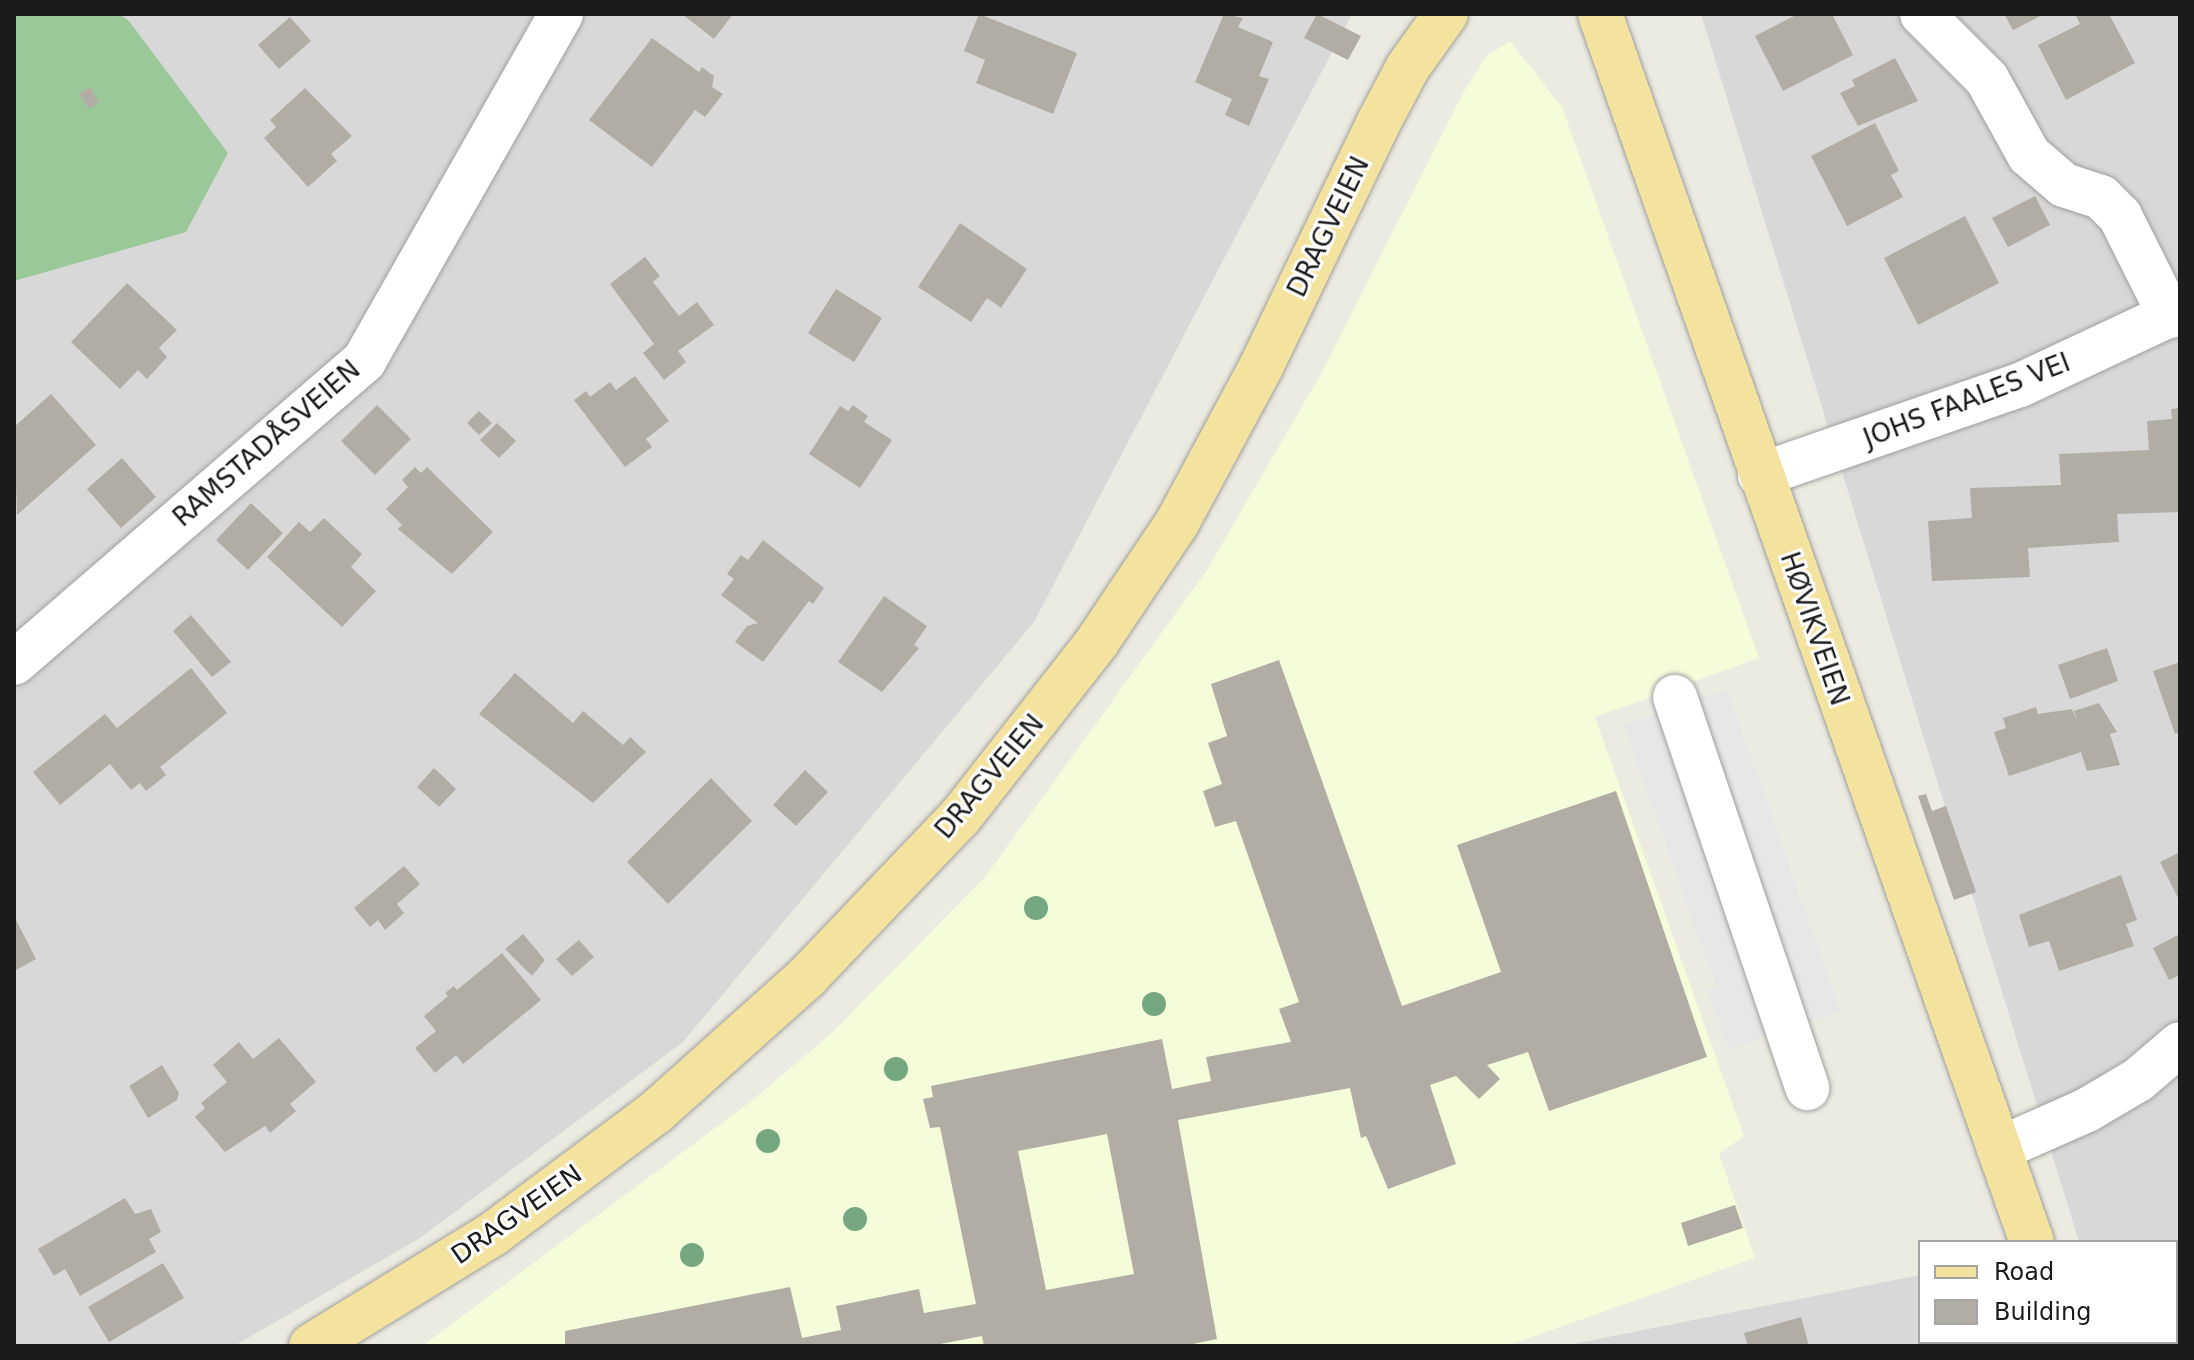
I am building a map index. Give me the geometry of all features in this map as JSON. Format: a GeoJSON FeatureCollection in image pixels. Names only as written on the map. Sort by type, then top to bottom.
{"type":"FeatureCollection","features":[{"type":"Feature","properties":{"kind":"main road","name":"DRAGVEIEN"},"geometry":{"type":"LineString","coordinates":[[311,1346],[493,1234],[656,1112],[807,977],[960,817],[1097,642],[1177,523],[1261,367],[1408,67],[1446,14]]}},
{"type":"Feature","properties":{"kind":"main road","name":"HØVIKVEIEN"},"geometry":{"type":"LineString","coordinates":[[1600,14],[2031,1240]]}},
{"type":"Feature","properties":{"kind":"street","name":"RAMSTADÅSVEIEN"},"geometry":{"type":"LineString","coordinates":[[14,663],[364,361],[561,14]]}},
{"type":"Feature","properties":{"kind":"street","name":"JOHS FAALES VEI"},"geometry":{"type":"LineString","coordinates":[[1760,475],[2020,385],[2175,313],[2120,216],[2101,197],[2064,185],[2029,155],[1987,79],[1922,14]]}},
{"type":"Feature","properties":{"kind":"street"},"geometry":{"type":"LineString","coordinates":[[1675,697],[1807,1088]]}},
{"type":"Feature","properties":{"kind":"street"},"geometry":{"type":"LineString","coordinates":[[1999,1149],[2087,1110],[2138,1080],[2180,1044]]}},
{"type":"Feature","properties":{"kind":"shaded area"},"geometry":{"type":"Polygon","coordinates":[[[14,14],[1352,14],[1034,622],[683,1042],[420,1238],[234,1346],[14,1346],[14,14]]]}},
{"type":"Feature","properties":{"kind":"shaded area"},"geometry":{"type":"Polygon","coordinates":[[[1701,14],[2180,14],[2180,1346],[2114,1344],[2178,1344],[2178,1240],[2078,1240],[1701,14]]]}},
{"type":"Feature","properties":{"kind":"shaded area"},"geometry":{"type":"Polygon","coordinates":[[[1510,41],[1562,107],[1759,658],[1595,717],[1744,1136],[1719,1154],[1755,1258],[1506,1346],[422,1346],[750,1102],[832,1033],[985,877],[1207,570],[1322,372],[1464,91],[1487,56],[1510,41]]]}},
{"type":"Feature","properties":{"kind":"shaded area"},"geometry":{"type":"Polygon","coordinates":[[[1727,689],[1840,1011],[1729,1050],[1708,990],[1716,986],[1624,725],[1727,689]]]}},
{"type":"Feature","properties":{"kind":"shaded area"},"geometry":{"type":"Polygon","coordinates":[[[1918,1275],[1918,1344],[2037,1346],[1563,1346],[1918,1275]]]}},
{"type":"Feature","properties":{"kind":"green space"},"geometry":{"type":"Polygon","coordinates":[[[14,14],[119,14],[129,21],[228,153],[186,232],[14,281],[14,14]]]}},
{"type":"Feature","properties":{"kind":"building"},"geometry":{"type":"Polygon","coordinates":[[[682,14],[733,14],[714,39],[682,14]]]}},
{"type":"Feature","properties":{"kind":"building"},"geometry":{"type":"Polygon","coordinates":[[[979,14],[1077,53],[1053,114],[976,83],[985,60],[964,51],[979,14]]]}},
{"type":"Feature","properties":{"kind":"building"},"geometry":{"type":"Polygon","coordinates":[[[1224,14],[1243,18],[1238,27],[1273,42],[1259,76],[1269,79],[1249,126],[1225,115],[1232,99],[1195,82],[1224,14]]]}},
{"type":"Feature","properties":{"kind":"building"},"geometry":{"type":"Polygon","coordinates":[[[1317,14],[1361,36],[1348,60],[1304,38],[1317,14]]]}},
{"type":"Feature","properties":{"kind":"building"},"geometry":{"type":"Polygon","coordinates":[[[1798,14],[1832,14],[1853,55],[1783,91],[1755,36],[1798,14]]]}},
{"type":"Feature","properties":{"kind":"building"},"geometry":{"type":"Polygon","coordinates":[[[2004,14],[2044,14],[2013,30],[2004,14]]]}},
{"type":"Feature","properties":{"kind":"building"},"geometry":{"type":"Polygon","coordinates":[[[2075,14],[2109,14],[2135,63],[2066,100],[2038,45],[2080,24],[2075,14]]]}},
{"type":"Feature","properties":{"kind":"building"},"geometry":{"type":"Polygon","coordinates":[[[290,17],[311,41],[279,69],[258,45],[290,17]]]}},
{"type":"Feature","properties":{"kind":"building"},"geometry":{"type":"Polygon","coordinates":[[[652,38],[699,72],[702,67],[714,76],[712,87],[723,94],[705,117],[695,110],[652,167],[589,120],[652,38]]]}},
{"type":"Feature","properties":{"kind":"building"},"geometry":{"type":"Polygon","coordinates":[[[1895,58],[1918,101],[1858,126],[1840,93],[1855,86],[1852,80],[1895,58]]]}},
{"type":"Feature","properties":{"kind":"building"},"geometry":{"type":"Polygon","coordinates":[[[90,87],[99,102],[89,109],[79,94],[90,87]]]}},
{"type":"Feature","properties":{"kind":"building"},"geometry":{"type":"Polygon","coordinates":[[[305,88],[352,136],[331,154],[337,161],[308,187],[264,138],[276,127],[270,120],[305,88]]]}},
{"type":"Feature","properties":{"kind":"building"},"geometry":{"type":"Polygon","coordinates":[[[1875,123],[1899,171],[1891,175],[1903,197],[1847,226],[1811,156],[1875,123]]]}},
{"type":"Feature","properties":{"kind":"building"},"geometry":{"type":"Polygon","coordinates":[[[2035,196],[2050,225],[2008,247],[1992,218],[2035,196]]]}},
{"type":"Feature","properties":{"kind":"building"},"geometry":{"type":"Polygon","coordinates":[[[1965,216],[1999,283],[1918,325],[1884,258],[1965,216]]]}},
{"type":"Feature","properties":{"kind":"building"},"geometry":{"type":"Polygon","coordinates":[[[960,223],[1027,269],[1001,308],[987,298],[971,322],[918,287],[960,223]]]}},
{"type":"Feature","properties":{"kind":"building"},"geometry":{"type":"Polygon","coordinates":[[[645,257],[660,276],[653,282],[679,316],[697,302],[714,325],[678,351],[686,362],[664,380],[643,353],[654,344],[610,284],[645,257]]]}},
{"type":"Feature","properties":{"kind":"building"},"geometry":{"type":"Polygon","coordinates":[[[127,283],[177,330],[159,348],[167,357],[147,379],[138,370],[120,389],[71,342],[127,283]]]}},
{"type":"Feature","properties":{"kind":"building"},"geometry":{"type":"Polygon","coordinates":[[[836,289],[882,318],[854,362],[808,333],[836,289]]]}},
{"type":"Feature","properties":{"kind":"building"},"geometry":{"type":"Polygon","coordinates":[[[635,376],[669,421],[646,439],[652,447],[625,467],[574,400],[586,391],[590,397],[610,382],[616,390],[635,376]]]}},
{"type":"Feature","properties":{"kind":"building"},"geometry":{"type":"Polygon","coordinates":[[[51,394],[96,445],[17,515],[14,427],[51,394]]]}},
{"type":"Feature","properties":{"kind":"building"},"geometry":{"type":"Polygon","coordinates":[[[377,405],[411,439],[375,475],[341,441],[377,405]]]}},
{"type":"Feature","properties":{"kind":"building"},"geometry":{"type":"Polygon","coordinates":[[[853,405],[868,416],[864,422],[892,440],[860,488],[809,454],[840,406],[848,411],[853,405]]]}},
{"type":"Feature","properties":{"kind":"building"},"geometry":{"type":"Polygon","coordinates":[[[2180,408],[2180,512],[2117,514],[2119,542],[2028,548],[2030,577],[1932,581],[1928,521],[1972,518],[1970,488],[2061,485],[2059,454],[2149,450],[2147,421],[2172,419],[2171,409],[2180,408]]]}},
{"type":"Feature","properties":{"kind":"building"},"geometry":{"type":"Polygon","coordinates":[[[479,411],[492,423],[479,435],[467,423],[479,411]]]}},
{"type":"Feature","properties":{"kind":"building"},"geometry":{"type":"Polygon","coordinates":[[[497,423],[516,441],[499,458],[480,440],[497,423]]]}},
{"type":"Feature","properties":{"kind":"building"},"geometry":{"type":"Polygon","coordinates":[[[122,458],[156,497],[121,528],[87,489],[122,458]]]}},
{"type":"Feature","properties":{"kind":"building"},"geometry":{"type":"Polygon","coordinates":[[[415,467],[421,473],[427,467],[493,532],[452,574],[398,529],[402,525],[386,509],[408,487],[402,480],[415,467]]]}},
{"type":"Feature","properties":{"kind":"building"},"geometry":{"type":"Polygon","coordinates":[[[251,503],[283,533],[248,570],[216,540],[251,503]]]}},
{"type":"Feature","properties":{"kind":"building"},"geometry":{"type":"Polygon","coordinates":[[[324,518],[362,554],[351,567],[376,591],[342,627],[267,557],[299,522],[310,532],[324,518]]]}},
{"type":"Feature","properties":{"kind":"building"},"geometry":{"type":"Polygon","coordinates":[[[763,540],[824,588],[813,604],[809,601],[763,662],[735,642],[747,626],[758,623],[721,595],[734,579],[727,574],[741,555],[748,560],[763,540]]]}},
{"type":"Feature","properties":{"kind":"building"},"geometry":{"type":"Polygon","coordinates":[[[884,596],[927,626],[914,645],[919,648],[882,692],[838,662],[884,596]]]}},
{"type":"Feature","properties":{"kind":"building"},"geometry":{"type":"Polygon","coordinates":[[[191,615],[231,662],[212,677],[173,631],[191,615]]]}},
{"type":"Feature","properties":{"kind":"building"},"geometry":{"type":"Polygon","coordinates":[[[2107,648],[2118,681],[2070,699],[2058,665],[2107,648]]]}},
{"type":"Feature","properties":{"kind":"building"},"geometry":{"type":"Polygon","coordinates":[[[1279,660],[1402,1006],[1501,972],[1457,845],[1616,791],[1707,1057],[1549,1111],[1528,1052],[1487,1065],[1500,1079],[1479,1099],[1456,1076],[1430,1085],[1456,1164],[1388,1189],[1366,1136],[1361,1138],[1350,1088],[1178,1120],[1217,1339],[1183,1346],[984,1346],[982,1336],[930,1346],[565,1346],[565,1331],[790,1287],[802,1338],[841,1330],[836,1306],[919,1289],[924,1313],[976,1304],[940,1127],[930,1128],[923,1099],[933,1097],[931,1086],[1162,1039],[1172,1089],[1211,1081],[1206,1057],[1291,1042],[1279,1009],[1299,1002],[1236,821],[1215,827],[1203,791],[1222,784],[1208,743],[1227,736],[1211,684],[1279,660]],[[1107,1134],[1018,1151],[1046,1290],[1134,1274],[1107,1134]]]}},
{"type":"Feature","properties":{"kind":"building"},"geometry":{"type":"Polygon","coordinates":[[[2180,662],[2180,732],[2175,734],[2153,671],[2180,662]]]}},
{"type":"Feature","properties":{"kind":"building"},"geometry":{"type":"Polygon","coordinates":[[[191,668],[227,713],[160,767],[166,775],[146,791],[140,783],[131,790],[110,764],[60,805],[33,772],[105,714],[117,728],[191,668]]]}},
{"type":"Feature","properties":{"kind":"building"},"geometry":{"type":"Polygon","coordinates":[[[515,673],[573,723],[583,711],[623,745],[630,737],[646,752],[593,803],[479,714],[515,673]]]}},
{"type":"Feature","properties":{"kind":"building"},"geometry":{"type":"Polygon","coordinates":[[[2099,703],[2117,732],[2110,734],[2120,765],[2087,771],[2081,752],[2009,776],[1994,732],[2006,728],[2003,718],[2036,707],[2038,714],[2072,709],[2078,722],[2074,711],[2099,703]]]}},
{"type":"Feature","properties":{"kind":"building"},"geometry":{"type":"Polygon","coordinates":[[[434,768],[456,789],[439,807],[417,787],[434,768]]]}},
{"type":"Feature","properties":{"kind":"building"},"geometry":{"type":"Polygon","coordinates":[[[805,770],[828,792],[796,826],[773,805],[805,770]]]}},
{"type":"Feature","properties":{"kind":"building"},"geometry":{"type":"Polygon","coordinates":[[[711,778],[752,821],[668,904],[627,862],[711,778]]]}},
{"type":"Feature","properties":{"kind":"building"},"geometry":{"type":"Polygon","coordinates":[[[1926,794],[1932,811],[1946,806],[1976,892],[1954,900],[1918,796],[1926,794]]]}},
{"type":"Feature","properties":{"kind":"building"},"geometry":{"type":"Polygon","coordinates":[[[2180,852],[2180,897],[2178,898],[2160,862],[2180,852]]]}},
{"type":"Feature","properties":{"kind":"building"},"geometry":{"type":"Polygon","coordinates":[[[404,866],[420,884],[397,904],[404,913],[385,930],[378,920],[370,927],[354,908],[404,866]]]}},
{"type":"Feature","properties":{"kind":"building"},"geometry":{"type":"Polygon","coordinates":[[[2121,875],[2137,920],[2126,924],[2134,946],[2059,971],[2049,941],[2029,947],[2019,915],[2121,875]]]}},
{"type":"Feature","properties":{"kind":"building"},"geometry":{"type":"Polygon","coordinates":[[[14,916],[36,959],[14,971],[14,916]]]}},
{"type":"Feature","properties":{"kind":"building"},"geometry":{"type":"Polygon","coordinates":[[[523,934],[545,960],[532,976],[505,949],[523,934]]]}},
{"type":"Feature","properties":{"kind":"building"},"geometry":{"type":"Polygon","coordinates":[[[2180,934],[2180,975],[2169,980],[2153,948],[2180,934]]]}},
{"type":"Feature","properties":{"kind":"building"},"geometry":{"type":"Polygon","coordinates":[[[579,940],[594,957],[572,976],[556,959],[579,940]]]}},
{"type":"Feature","properties":{"kind":"building"},"geometry":{"type":"Polygon","coordinates":[[[502,953],[541,1000],[463,1064],[456,1055],[435,1073],[415,1048],[436,1031],[424,1016],[448,996],[445,993],[454,986],[457,990],[502,953]]]}},
{"type":"Feature","properties":{"kind":"building"},"geometry":{"type":"Polygon","coordinates":[[[279,1038],[316,1082],[290,1104],[296,1111],[270,1133],[265,1126],[225,1152],[195,1117],[205,1108],[201,1103],[227,1082],[213,1065],[239,1042],[253,1059],[279,1038]]]}},
{"type":"Feature","properties":{"kind":"building"},"geometry":{"type":"Polygon","coordinates":[[[162,1065],[179,1093],[177,1100],[148,1118],[129,1086],[162,1065]]]}},
{"type":"Feature","properties":{"kind":"building"},"geometry":{"type":"Polygon","coordinates":[[[125,1198],[135,1214],[151,1209],[161,1232],[149,1239],[156,1252],[80,1296],[65,1269],[54,1276],[38,1249],[125,1198]]]}},
{"type":"Feature","properties":{"kind":"building"},"geometry":{"type":"Polygon","coordinates":[[[1735,1205],[1743,1228],[1688,1246],[1681,1223],[1735,1205]]]}},
{"type":"Feature","properties":{"kind":"building"},"geometry":{"type":"Polygon","coordinates":[[[163,1263],[184,1298],[109,1342],[88,1307],[163,1263]]]}},
{"type":"Feature","properties":{"kind":"building"},"geometry":{"type":"Polygon","coordinates":[[[1801,1317],[1809,1346],[1748,1346],[1744,1333],[1801,1317]]]}}]}
